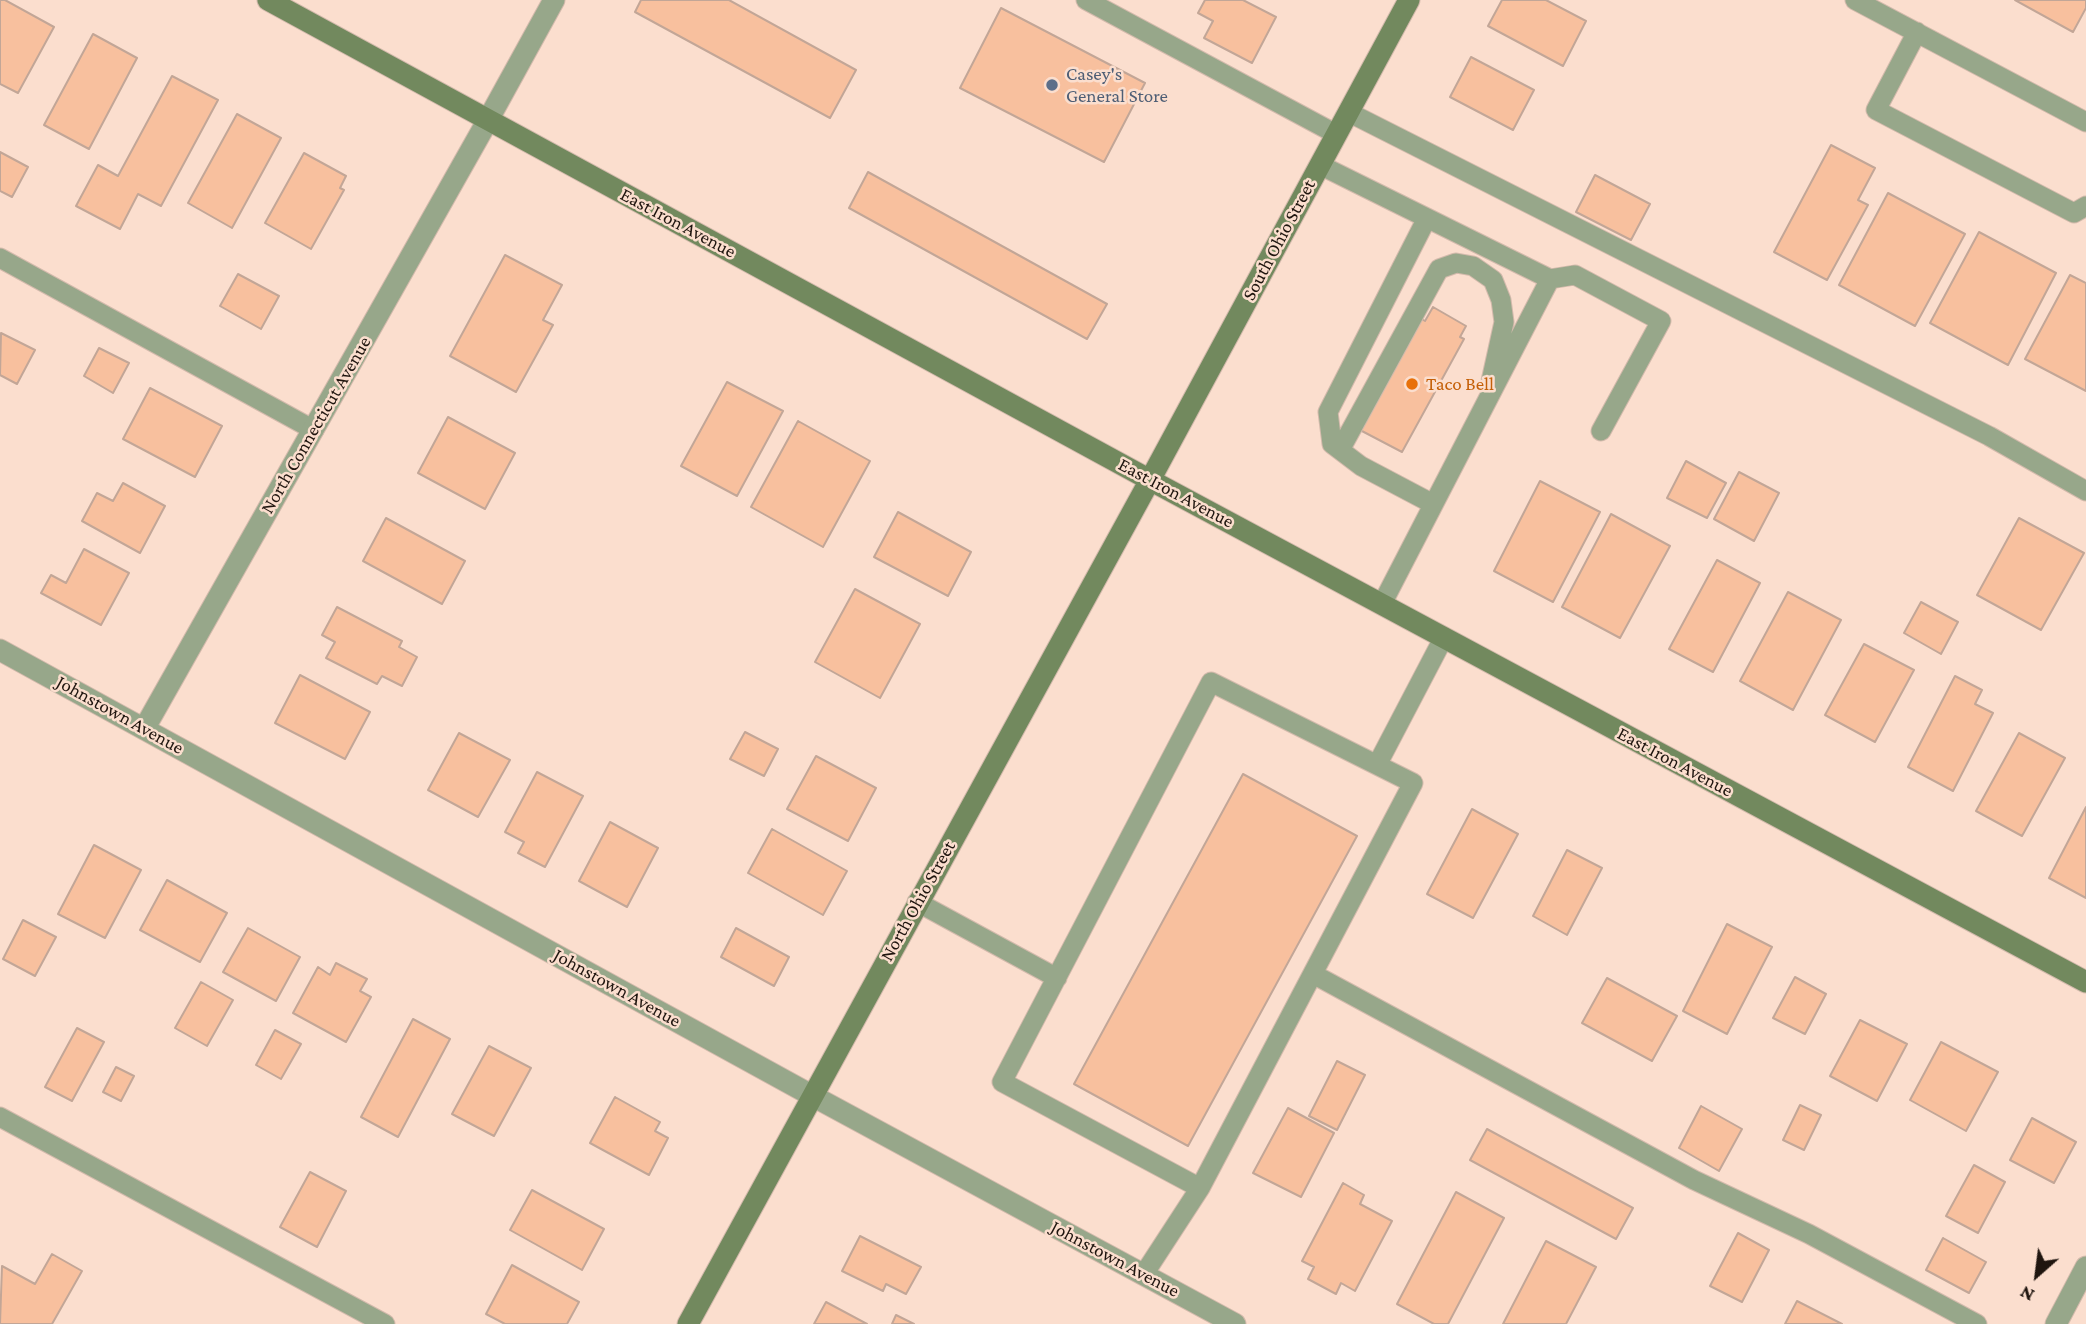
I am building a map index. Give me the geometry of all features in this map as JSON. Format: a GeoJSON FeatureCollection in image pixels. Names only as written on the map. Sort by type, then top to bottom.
{"type":"FeatureCollection","features":[{"type":"Feature","properties":{"kind":"street","name":"East Iron Avenue"},"geometry":{"type":"LineString","coordinates":[[268,0],[1150,480],[2086,982]]}},
{"type":"Feature","properties":{"kind":"street","name":"North Connecticut Avenue"},"geometry":{"type":"LineString","coordinates":[[144,729],[554,0]]}},
{"type":"Feature","properties":{"kind":"street","name":"South Ohio Street"},"geometry":{"type":"LineString","coordinates":[[1150,480],[1409,0]]}},
{"type":"Feature","properties":{"kind":"street","name":"North Ohio Street"},"geometry":{"type":"LineString","coordinates":[[688,1324],[1150,480]]}},
{"type":"Feature","properties":{"kind":"street","name":"Johnstown Avenue"},"geometry":{"type":"LineString","coordinates":[[0,649],[811,1095],[1235,1324]]}},
{"type":"Feature","properties":{"kind":"street"},"geometry":{"type":"LineString","coordinates":[[2056,1324],[2086,1267]]}},
{"type":"Feature","properties":{"kind":"lane"},"geometry":{"type":"LineString","coordinates":[[1086,0],[1336,134]]}},
{"type":"Feature","properties":{"kind":"lane"},"geometry":{"type":"LineString","coordinates":[[1855,0],[2086,122]]}},
{"type":"Feature","properties":{"kind":"lane"},"geometry":{"type":"LineString","coordinates":[[1917,32],[1876,110],[2074,213],[2086,206]]}},
{"type":"Feature","properties":{"kind":"lane"},"geometry":{"type":"LineString","coordinates":[[1348,113],[1977,430],[2086,491]]}},
{"type":"Feature","properties":{"kind":"lane"},"geometry":{"type":"LineString","coordinates":[[1320,165],[1550,279],[1575,275],[1661,321],[1601,431]]}},
{"type":"Feature","properties":{"kind":"lane"},"geometry":{"type":"LineString","coordinates":[[1427,218],[1328,412],[1332,444],[1361,466],[1433,504]]}},
{"type":"Feature","properties":{"kind":"lane"},"geometry":{"type":"LineString","coordinates":[[0,258],[314,430]]}},
{"type":"Feature","properties":{"kind":"lane"},"geometry":{"type":"LineString","coordinates":[[1340,450],[1439,268],[1456,263],[1473,266],[1493,280],[1501,300],[1504,322],[1491,374],[1490,396]]}},
{"type":"Feature","properties":{"kind":"lane"},"geometry":{"type":"LineString","coordinates":[[1382,604],[1550,279]]}},
{"type":"Feature","properties":{"kind":"lane"},"geometry":{"type":"LineString","coordinates":[[1377,765],[1444,637]]}},
{"type":"Feature","properties":{"kind":"lane"},"geometry":{"type":"LineString","coordinates":[[1144,1274],[1200,1188],[1413,783],[1211,682],[1002,1082],[1200,1188]]}},
{"type":"Feature","properties":{"kind":"lane"},"geometry":{"type":"LineString","coordinates":[[917,902],[1056,978]]}},
{"type":"Feature","properties":{"kind":"lane"},"geometry":{"type":"LineString","coordinates":[[1313,974],[1694,1180],[1822,1240],[1977,1324]]}},
{"type":"Feature","properties":{"kind":"lane"},"geometry":{"type":"LineString","coordinates":[[0,1117],[385,1324]]}},
{"type":"Feature","properties":{"kind":"building"},"geometry":{"type":"Polygon","coordinates":[[[0,0],[5,0],[54,27],[18,93],[0,84],[0,0]]]}},
{"type":"Feature","properties":{"kind":"building"},"geometry":{"type":"Polygon","coordinates":[[[641,0],[729,0],[856,70],[830,118],[635,12],[641,0]]]}},
{"type":"Feature","properties":{"kind":"building"},"geometry":{"type":"Polygon","coordinates":[[[1205,0],[1243,0],[1276,17],[1252,63],[1204,38],[1213,21],[1198,13],[1205,0]]]}},
{"type":"Feature","properties":{"kind":"building"},"geometry":{"type":"Polygon","coordinates":[[[1502,0],[1546,0],[1586,21],[1563,66],[1488,26],[1502,0]]]}},
{"type":"Feature","properties":{"kind":"building"},"geometry":{"type":"Polygon","coordinates":[[[2015,0],[2086,0],[2086,8],[2073,32],[2015,0]]]}},
{"type":"Feature","properties":{"kind":"building","name":"Casey's General Store"},"geometry":{"type":"Polygon","coordinates":[[[1001,8],[1145,83],[1104,162],[960,88],[1001,8]]]}},
{"type":"Feature","properties":{"kind":"building"},"geometry":{"type":"Polygon","coordinates":[[[93,34],[137,58],[89,149],[44,125],[93,34]]]}},
{"type":"Feature","properties":{"kind":"building"},"geometry":{"type":"Polygon","coordinates":[[[1471,57],[1534,90],[1513,130],[1450,97],[1471,57]]]}},
{"type":"Feature","properties":{"kind":"building"},"geometry":{"type":"Polygon","coordinates":[[[172,76],[218,100],[161,206],[138,194],[120,229],[76,206],[98,165],[118,176],[172,76]]]}},
{"type":"Feature","properties":{"kind":"building"},"geometry":{"type":"Polygon","coordinates":[[[237,114],[281,138],[232,228],[188,203],[237,114]]]}},
{"type":"Feature","properties":{"kind":"building"},"geometry":{"type":"Polygon","coordinates":[[[1831,145],[1875,168],[1858,200],[1868,205],[1827,280],[1774,252],[1831,145]]]}},
{"type":"Feature","properties":{"kind":"building"},"geometry":{"type":"Polygon","coordinates":[[[0,152],[28,167],[12,197],[0,191],[0,152]]]}},
{"type":"Feature","properties":{"kind":"building"},"geometry":{"type":"Polygon","coordinates":[[[304,153],[346,176],[340,188],[344,190],[311,249],[265,223],[304,153]]]}},
{"type":"Feature","properties":{"kind":"building"},"geometry":{"type":"Polygon","coordinates":[[[868,172],[1107,304],[1087,339],[849,208],[868,172]]]}},
{"type":"Feature","properties":{"kind":"building"},"geometry":{"type":"Polygon","coordinates":[[[1595,175],[1650,204],[1631,240],[1576,212],[1595,175]]]}},
{"type":"Feature","properties":{"kind":"building"},"geometry":{"type":"Polygon","coordinates":[[[1888,193],[1965,234],[1915,326],[1839,285],[1888,193]]]}},
{"type":"Feature","properties":{"kind":"building"},"geometry":{"type":"Polygon","coordinates":[[[1979,232],[2056,273],[2008,365],[1930,323],[1979,232]]]}},
{"type":"Feature","properties":{"kind":"building"},"geometry":{"type":"Polygon","coordinates":[[[505,255],[562,285],[543,320],[553,325],[516,392],[450,356],[505,255]]]}},
{"type":"Feature","properties":{"kind":"building"},"geometry":{"type":"Polygon","coordinates":[[[238,274],[279,296],[261,329],[220,306],[238,274]]]}},
{"type":"Feature","properties":{"kind":"building"},"geometry":{"type":"Polygon","coordinates":[[[2070,275],[2086,283],[2086,391],[2025,359],[2070,275]]]}},
{"type":"Feature","properties":{"kind":"building","name":"Taco Bell"},"geometry":{"type":"Polygon","coordinates":[[[1433,307],[1466,326],[1460,337],[1464,339],[1402,452],[1360,430],[1420,318],[1425,321],[1433,307]]]}},
{"type":"Feature","properties":{"kind":"building"},"geometry":{"type":"Polygon","coordinates":[[[1,333],[35,350],[17,384],[0,375],[1,333]]]}},
{"type":"Feature","properties":{"kind":"building"},"geometry":{"type":"Polygon","coordinates":[[[99,348],[129,363],[113,393],[84,376],[99,348]]]}},
{"type":"Feature","properties":{"kind":"building"},"geometry":{"type":"Polygon","coordinates":[[[727,382],[783,411],[737,496],[681,466],[727,382]]]}},
{"type":"Feature","properties":{"kind":"building"},"geometry":{"type":"Polygon","coordinates":[[[150,388],[222,426],[195,477],[123,439],[150,388]]]}},
{"type":"Feature","properties":{"kind":"building"},"geometry":{"type":"Polygon","coordinates":[[[448,417],[515,453],[485,509],[418,473],[448,417]]]}},
{"type":"Feature","properties":{"kind":"building"},"geometry":{"type":"Polygon","coordinates":[[[798,421],[870,461],[823,547],[751,507],[798,421]]]}},
{"type":"Feature","properties":{"kind":"building"},"geometry":{"type":"Polygon","coordinates":[[[1686,461],[1726,483],[1707,518],[1667,498],[1686,461]]]}},
{"type":"Feature","properties":{"kind":"building"},"geometry":{"type":"Polygon","coordinates":[[[1739,472],[1779,493],[1754,541],[1714,519],[1739,472]]]}},
{"type":"Feature","properties":{"kind":"building"},"geometry":{"type":"Polygon","coordinates":[[[1540,481],[1600,512],[1553,602],[1494,571],[1540,481]]]}},
{"type":"Feature","properties":{"kind":"building"},"geometry":{"type":"Polygon","coordinates":[[[123,483],[165,506],[140,553],[82,521],[97,493],[113,501],[123,483]]]}},
{"type":"Feature","properties":{"kind":"building"},"geometry":{"type":"Polygon","coordinates":[[[898,512],[971,552],[948,596],[874,557],[898,512]]]}},
{"type":"Feature","properties":{"kind":"building"},"geometry":{"type":"Polygon","coordinates":[[[1611,514],[1670,546],[1620,638],[1562,607],[1611,514]]]}},
{"type":"Feature","properties":{"kind":"building"},"geometry":{"type":"Polygon","coordinates":[[[386,518],[465,561],[442,604],[363,561],[386,518]]]}},
{"type":"Feature","properties":{"kind":"building"},"geometry":{"type":"Polygon","coordinates":[[[2019,518],[2084,553],[2041,630],[1977,595],[2019,518]]]}},
{"type":"Feature","properties":{"kind":"building"},"geometry":{"type":"Polygon","coordinates":[[[84,549],[129,573],[101,625],[41,593],[51,575],[66,583],[84,549]]]}},
{"type":"Feature","properties":{"kind":"building"},"geometry":{"type":"Polygon","coordinates":[[[1717,560],[1760,583],[1713,672],[1669,649],[1717,560]]]}},
{"type":"Feature","properties":{"kind":"building"},"geometry":{"type":"Polygon","coordinates":[[[855,589],[920,624],[880,698],[815,662],[855,589]]]}},
{"type":"Feature","properties":{"kind":"building"},"geometry":{"type":"Polygon","coordinates":[[[1788,592],[1841,620],[1793,710],[1740,681],[1788,592]]]}},
{"type":"Feature","properties":{"kind":"building"},"geometry":{"type":"Polygon","coordinates":[[[1921,602],[1958,622],[1941,654],[1904,633],[1921,602]]]}},
{"type":"Feature","properties":{"kind":"building"},"geometry":{"type":"Polygon","coordinates":[[[337,607],[402,641],[399,647],[417,657],[402,686],[382,676],[377,684],[326,658],[335,642],[322,635],[337,607]]]}},
{"type":"Feature","properties":{"kind":"building"},"geometry":{"type":"Polygon","coordinates":[[[1864,644],[1914,670],[1875,742],[1825,715],[1864,644]]]}},
{"type":"Feature","properties":{"kind":"building"},"geometry":{"type":"Polygon","coordinates":[[[300,675],[370,712],[345,759],[275,723],[300,675]]]}},
{"type":"Feature","properties":{"kind":"building"},"geometry":{"type":"Polygon","coordinates":[[[1955,676],[1982,690],[1975,704],[1993,713],[1953,791],[1908,767],[1955,676]]]}},
{"type":"Feature","properties":{"kind":"building"},"geometry":{"type":"Polygon","coordinates":[[[745,732],[778,749],[764,776],[730,759],[745,732]]]}},
{"type":"Feature","properties":{"kind":"building"},"geometry":{"type":"Polygon","coordinates":[[[459,733],[510,760],[478,817],[428,790],[459,733]]]}},
{"type":"Feature","properties":{"kind":"building"},"geometry":{"type":"Polygon","coordinates":[[[2019,733],[2065,758],[2022,836],[1976,811],[2019,733]]]}},
{"type":"Feature","properties":{"kind":"building"},"geometry":{"type":"Polygon","coordinates":[[[816,756],[876,788],[848,841],[787,809],[816,756]]]}},
{"type":"Feature","properties":{"kind":"building"},"geometry":{"type":"Polygon","coordinates":[[[537,772],[583,796],[545,867],[518,853],[524,842],[505,832],[537,772]]]}},
{"type":"Feature","properties":{"kind":"building"},"geometry":{"type":"Polygon","coordinates":[[[1243,774],[1357,836],[1188,1146],[1074,1084],[1243,774]]]}},
{"type":"Feature","properties":{"kind":"building"},"geometry":{"type":"Polygon","coordinates":[[[2086,807],[2086,898],[2049,878],[2086,807]]]}},
{"type":"Feature","properties":{"kind":"building"},"geometry":{"type":"Polygon","coordinates":[[[1472,809],[1518,834],[1473,918],[1427,894],[1472,809]]]}},
{"type":"Feature","properties":{"kind":"building"},"geometry":{"type":"Polygon","coordinates":[[[610,822],[658,848],[627,907],[579,881],[610,822]]]}},
{"type":"Feature","properties":{"kind":"building"},"geometry":{"type":"Polygon","coordinates":[[[772,829],[847,871],[823,915],[748,873],[772,829]]]}},
{"type":"Feature","properties":{"kind":"building"},"geometry":{"type":"Polygon","coordinates":[[[94,845],[141,870],[105,938],[58,914],[94,845]]]}},
{"type":"Feature","properties":{"kind":"building"},"geometry":{"type":"Polygon","coordinates":[[[1567,850],[1602,868],[1567,935],[1533,916],[1567,850]]]}},
{"type":"Feature","properties":{"kind":"building"},"geometry":{"type":"Polygon","coordinates":[[[167,880],[227,913],[200,962],[140,930],[167,880]]]}},
{"type":"Feature","properties":{"kind":"building"},"geometry":{"type":"Polygon","coordinates":[[[23,920],[56,937],[35,976],[3,959],[23,920]]]}},
{"type":"Feature","properties":{"kind":"building"},"geometry":{"type":"Polygon","coordinates":[[[1727,924],[1772,947],[1727,1034],[1683,1011],[1727,924]]]}},
{"type":"Feature","properties":{"kind":"building"},"geometry":{"type":"Polygon","coordinates":[[[248,928],[300,957],[276,1001],[223,972],[248,928]]]}},
{"type":"Feature","properties":{"kind":"building"},"geometry":{"type":"Polygon","coordinates":[[[736,928],[789,957],[774,986],[721,957],[736,928]]]}},
{"type":"Feature","properties":{"kind":"building"},"geometry":{"type":"Polygon","coordinates":[[[336,963],[367,979],[360,991],[371,997],[346,1042],[293,1013],[318,967],[330,975],[336,963]]]}},
{"type":"Feature","properties":{"kind":"building"},"geometry":{"type":"Polygon","coordinates":[[[1795,977],[1826,994],[1805,1034],[1773,1018],[1795,977]]]}},
{"type":"Feature","properties":{"kind":"building"},"geometry":{"type":"Polygon","coordinates":[[[1607,978],[1677,1016],[1652,1061],[1582,1023],[1607,978]]]}},
{"type":"Feature","properties":{"kind":"building"},"geometry":{"type":"Polygon","coordinates":[[[201,982],[233,1000],[207,1046],[175,1028],[201,982]]]}},
{"type":"Feature","properties":{"kind":"building"},"geometry":{"type":"Polygon","coordinates":[[[413,1019],[450,1039],[398,1137],[361,1117],[413,1019]]]}},
{"type":"Feature","properties":{"kind":"building"},"geometry":{"type":"Polygon","coordinates":[[[1860,1020],[1907,1044],[1877,1101],[1830,1076],[1860,1020]]]}},
{"type":"Feature","properties":{"kind":"building"},"geometry":{"type":"Polygon","coordinates":[[[77,1028],[104,1042],[72,1101],[45,1087],[77,1028]]]}},
{"type":"Feature","properties":{"kind":"building"},"geometry":{"type":"Polygon","coordinates":[[[275,1030],[301,1044],[281,1079],[256,1065],[275,1030]]]}},
{"type":"Feature","properties":{"kind":"building"},"geometry":{"type":"Polygon","coordinates":[[[1941,1042],[1998,1072],[1966,1131],[1910,1100],[1941,1042]]]}},
{"type":"Feature","properties":{"kind":"building"},"geometry":{"type":"Polygon","coordinates":[[[489,1046],[531,1068],[494,1136],[452,1114],[489,1046]]]}},
{"type":"Feature","properties":{"kind":"building"},"geometry":{"type":"Polygon","coordinates":[[[1337,1061],[1365,1075],[1337,1130],[1309,1116],[1337,1061]]]}},
{"type":"Feature","properties":{"kind":"building"},"geometry":{"type":"Polygon","coordinates":[[[116,1067],[134,1076],[121,1101],[103,1092],[116,1067]]]}},
{"type":"Feature","properties":{"kind":"building"},"geometry":{"type":"Polygon","coordinates":[[[615,1097],[660,1122],[655,1131],[668,1138],[649,1175],[590,1143],[615,1097]]]}},
{"type":"Feature","properties":{"kind":"building"},"geometry":{"type":"Polygon","coordinates":[[[1800,1105],[1821,1115],[1804,1150],[1783,1140],[1800,1105]]]}},
{"type":"Feature","properties":{"kind":"building"},"geometry":{"type":"Polygon","coordinates":[[[1701,1106],[1742,1129],[1719,1171],[1679,1148],[1701,1106]]]}},
{"type":"Feature","properties":{"kind":"building"},"geometry":{"type":"Polygon","coordinates":[[[1288,1108],[1334,1133],[1301,1197],[1253,1173],[1288,1108]]]}},
{"type":"Feature","properties":{"kind":"building"},"geometry":{"type":"Polygon","coordinates":[[[2032,1118],[2076,1142],[2054,1183],[2010,1160],[2032,1118]]]}},
{"type":"Feature","properties":{"kind":"building"},"geometry":{"type":"Polygon","coordinates":[[[1487,1129],[1633,1208],[1616,1239],[1470,1160],[1487,1129]]]}},
{"type":"Feature","properties":{"kind":"building"},"geometry":{"type":"Polygon","coordinates":[[[1974,1165],[2005,1182],[1978,1233],[1946,1216],[1974,1165]]]}},
{"type":"Feature","properties":{"kind":"building"},"geometry":{"type":"Polygon","coordinates":[[[310,1172],[346,1191],[317,1247],[280,1227],[310,1172]]]}},
{"type":"Feature","properties":{"kind":"building"},"geometry":{"type":"Polygon","coordinates":[[[1343,1183],[1364,1195],[1360,1204],[1392,1221],[1355,1291],[1341,1283],[1336,1294],[1308,1279],[1314,1267],[1302,1261],[1343,1183]]]}},
{"type":"Feature","properties":{"kind":"building"},"geometry":{"type":"Polygon","coordinates":[[[532,1190],[604,1229],[582,1270],[510,1230],[532,1190]]]}},
{"type":"Feature","properties":{"kind":"building"},"geometry":{"type":"Polygon","coordinates":[[[1456,1192],[1504,1218],[1448,1324],[1434,1324],[1397,1304],[1456,1192]]]}},
{"type":"Feature","properties":{"kind":"building"},"geometry":{"type":"Polygon","coordinates":[[[1738,1233],[1769,1250],[1742,1302],[1710,1286],[1738,1233]]]}},
{"type":"Feature","properties":{"kind":"building"},"geometry":{"type":"Polygon","coordinates":[[[860,1236],[921,1267],[906,1294],[886,1284],[883,1291],[842,1271],[860,1236]]]}},
{"type":"Feature","properties":{"kind":"building"},"geometry":{"type":"Polygon","coordinates":[[[1943,1238],[1986,1262],[1969,1293],[1926,1270],[1943,1238]]]}},
{"type":"Feature","properties":{"kind":"building"},"geometry":{"type":"Polygon","coordinates":[[[1546,1241],[1596,1267],[1566,1324],[1503,1324],[1546,1241]]]}},
{"type":"Feature","properties":{"kind":"building"},"geometry":{"type":"Polygon","coordinates":[[[52,1254],[82,1271],[52,1324],[0,1324],[2,1266],[35,1284],[52,1254]]]}},
{"type":"Feature","properties":{"kind":"building"},"geometry":{"type":"Polygon","coordinates":[[[512,1265],[579,1302],[567,1324],[505,1324],[486,1314],[512,1265]]]}},
{"type":"Feature","properties":{"kind":"building"},"geometry":{"type":"Polygon","coordinates":[[[1797,1301],[1842,1324],[1785,1324],[1797,1301]]]}},
{"type":"Feature","properties":{"kind":"building"},"geometry":{"type":"Polygon","coordinates":[[[826,1302],[867,1324],[814,1324],[826,1302]]]}},
{"type":"Feature","properties":{"kind":"building"},"geometry":{"type":"Polygon","coordinates":[[[896,1315],[914,1324],[892,1324],[896,1315]]]}},
{"type":"Feature","properties":{"kind":"place","name":"Casey's General Store"},"geometry":{"type":"Point","coordinates":[1052,85]}},
{"type":"Feature","properties":{"kind":"place","name":"Taco Bell"},"geometry":{"type":"Point","coordinates":[1412,384]}}]}
